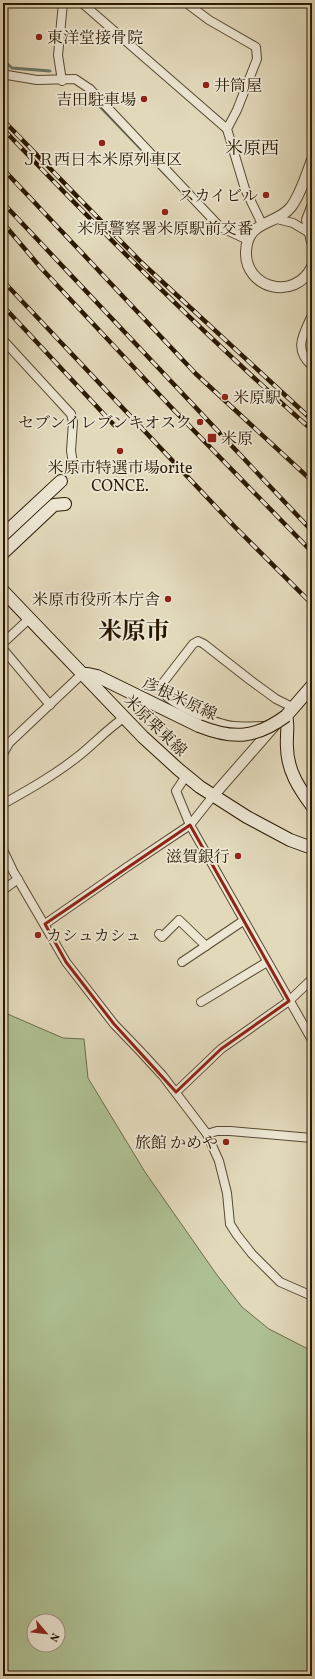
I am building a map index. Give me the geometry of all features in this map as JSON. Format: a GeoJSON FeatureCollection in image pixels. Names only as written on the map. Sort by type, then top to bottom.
{"type":"FeatureCollection","features":[{"type":"Feature","properties":{"kind":"main road"},"geometry":{"type":"LineString","coordinates":[[3,535],[61,480]]}},
{"type":"Feature","properties":{"kind":"main road"},"geometry":{"type":"LineString","coordinates":[[3,553],[54,505],[65,504]]}},
{"type":"Feature","properties":{"kind":"main road","name":"米原栗東線"},"geometry":{"type":"LineString","coordinates":[[3,591],[143,737],[186,776],[214,796],[259,823],[290,840],[312,848]]}},
{"type":"Feature","properties":{"kind":"main road","name":"彦根米原線"},"geometry":{"type":"LineString","coordinates":[[82,674],[98,676],[199,726],[223,734],[245,735],[267,729],[288,711],[312,686]]}},
{"type":"Feature","properties":{"kind":"main road"},"geometry":{"type":"LineString","coordinates":[[288,711],[286,746],[289,765],[298,786],[312,806]]}},
{"type":"Feature","properties":{"kind":"street"},"geometry":{"type":"LineString","coordinates":[[62,81],[58,55],[63,3]]}},
{"type":"Feature","properties":{"kind":"street"},"geometry":{"type":"LineString","coordinates":[[82,3],[227,129],[245,189],[262,224]]}},
{"type":"Feature","properties":{"kind":"street"},"geometry":{"type":"LineString","coordinates":[[189,4],[209,20],[256,47],[257,59],[237,110],[227,129]]}},
{"type":"Feature","properties":{"kind":"street"},"geometry":{"type":"LineString","coordinates":[[3,71],[8,75],[37,80],[62,81],[76,79],[90,89],[220,227],[248,240]]}},
{"type":"Feature","properties":{"kind":"street"},"geometry":{"type":"LineString","coordinates":[[312,160],[298,195],[291,207],[277,219],[262,224],[254,230],[248,240],[246,252],[254,275],[270,285],[282,288],[295,285],[309,274],[312,267]]}},
{"type":"Feature","properties":{"kind":"street"},"geometry":{"type":"LineString","coordinates":[[312,207],[307,220],[308,232],[312,242]]}},
{"type":"Feature","properties":{"kind":"street"},"geometry":{"type":"LineString","coordinates":[[277,219],[293,223],[308,232]]}},
{"type":"Feature","properties":{"kind":"street"},"geometry":{"type":"LineString","coordinates":[[312,315],[300,341],[304,359],[312,366]]}},
{"type":"Feature","properties":{"kind":"street"},"geometry":{"type":"LineString","coordinates":[[3,340],[71,414],[73,422],[71,451],[74,469]]}},
{"type":"Feature","properties":{"kind":"street"},"geometry":{"type":"LineString","coordinates":[[3,643],[30,618]]}},
{"type":"Feature","properties":{"kind":"street"},"geometry":{"type":"LineString","coordinates":[[275,725],[234,726],[208,719],[168,698],[161,690],[162,684],[190,648],[198,641],[276,699],[288,711]]}},
{"type":"Feature","properties":{"kind":"street"},"geometry":{"type":"LineString","coordinates":[[3,648],[50,705]]}},
{"type":"Feature","properties":{"kind":"street"},"geometry":{"type":"LineString","coordinates":[[3,754],[9,743],[82,674]]}},
{"type":"Feature","properties":{"kind":"street"},"geometry":{"type":"LineString","coordinates":[[45,924],[190,825],[288,711],[312,680]]}},
{"type":"Feature","properties":{"kind":"street"},"geometry":{"type":"LineString","coordinates":[[3,804],[48,778],[76,758],[106,730],[125,717]]}},
{"type":"Feature","properties":{"kind":"street"},"geometry":{"type":"LineString","coordinates":[[186,776],[176,791],[190,825],[243,921],[312,1040]]}},
{"type":"Feature","properties":{"kind":"street"},"geometry":{"type":"LineString","coordinates":[[3,850],[66,962],[114,1024],[176,1092],[207,1134],[219,1161],[227,1193],[230,1224],[252,1254],[280,1282],[312,1296]]}},
{"type":"Feature","properties":{"kind":"street"},"geometry":{"type":"LineString","coordinates":[[3,890],[18,879]]}},
{"type":"Feature","properties":{"kind":"street"},"geometry":{"type":"LineString","coordinates":[[159,934],[162,936],[179,920],[206,946]]}},
{"type":"Feature","properties":{"kind":"street"},"geometry":{"type":"LineString","coordinates":[[182,962],[243,921]]}},
{"type":"Feature","properties":{"kind":"street"},"geometry":{"type":"LineString","coordinates":[[202,1002],[267,962]]}},
{"type":"Feature","properties":{"kind":"street"},"geometry":{"type":"LineString","coordinates":[[176,1092],[221,1049],[289,1001],[312,979]]}},
{"type":"Feature","properties":{"kind":"street"},"geometry":{"type":"LineString","coordinates":[[207,1134],[223,1131],[312,1138]]}},
{"type":"Feature","properties":{"kind":"highlighted area"},"geometry":{"type":"Polygon","coordinates":[[[190,825],[289,1001],[221,1049],[176,1092],[114,1024],[66,962],[45,924],[190,825]]]}},
{"type":"Feature","properties":{"kind":"green space"},"geometry":{"type":"Polygon","coordinates":[[[3,1012],[63,1038],[84,1039],[88,1078],[145,1172],[217,1275],[242,1307],[269,1329],[312,1351],[312,1676],[3,1676],[3,1012]]]}},
{"type":"Feature","properties":{"kind":"waterway"},"geometry":{"type":"LineString","coordinates":[[3,60],[12,68],[50,71]]}},
{"type":"Feature","properties":{"kind":"waterway"},"geometry":{"type":"LineString","coordinates":[[86,92],[167,176]]}},
{"type":"Feature","properties":{"kind":"railway"},"geometry":{"type":"LineString","coordinates":[[3,120],[141,262],[312,420]]}},
{"type":"Feature","properties":{"kind":"railway"},"geometry":{"type":"LineString","coordinates":[[3,129],[154,283],[232,358],[312,430]]}},
{"type":"Feature","properties":{"kind":"railway"},"geometry":{"type":"LineString","coordinates":[[3,169],[196,374],[312,481]]}},
{"type":"Feature","properties":{"kind":"railway"},"geometry":{"type":"LineString","coordinates":[[3,203],[312,531]]}},
{"type":"Feature","properties":{"kind":"railway"},"geometry":{"type":"LineString","coordinates":[[3,223],[41,268],[170,406],[312,552]]}},
{"type":"Feature","properties":{"kind":"railway"},"geometry":{"type":"LineString","coordinates":[[3,281],[235,527],[312,604]]}},
{"type":"Feature","properties":{"kind":"railway"},"geometry":{"type":"LineString","coordinates":[[3,306],[114,425]]}},
{"type":"Feature","properties":{"kind":"place","name":"東洋堂接骨院"},"geometry":{"type":"Point","coordinates":[39,37]}},
{"type":"Feature","properties":{"kind":"place","name":"井筒屋"},"geometry":{"type":"Point","coordinates":[206,85]}},
{"type":"Feature","properties":{"kind":"place","name":"吉田駐車場"},"geometry":{"type":"Point","coordinates":[144,99]}},
{"type":"Feature","properties":{"kind":"place","name":"ＪＲ西日本米原列車区"},"geometry":{"type":"Point","coordinates":[102,143]}},
{"type":"Feature","properties":{"kind":"place","name":"スカイビル"},"geometry":{"type":"Point","coordinates":[266,195]}},
{"type":"Feature","properties":{"kind":"place","name":"米原警察署米原駅前交番"},"geometry":{"type":"Point","coordinates":[165,212]}},
{"type":"Feature","properties":{"kind":"place","name":"米原駅"},"geometry":{"type":"Point","coordinates":[225,397]}},
{"type":"Feature","properties":{"kind":"place","name":"セブンイレブンキオスク"},"geometry":{"type":"Point","coordinates":[200,422]}},
{"type":"Feature","properties":{"kind":"place","name":"米原"},"geometry":{"type":"Point","coordinates":[212,438]}},
{"type":"Feature","properties":{"kind":"place","name":"米原市特選市場orite CONCE."},"geometry":{"type":"Point","coordinates":[120,451]}},
{"type":"Feature","properties":{"kind":"place","name":"米原市役所本庁舎"},"geometry":{"type":"Point","coordinates":[168,599]}},
{"type":"Feature","properties":{"kind":"place","name":"滋賀銀行"},"geometry":{"type":"Point","coordinates":[238,856]}},
{"type":"Feature","properties":{"kind":"place","name":"カシュカシュ"},"geometry":{"type":"Point","coordinates":[38,935]}},
{"type":"Feature","properties":{"kind":"place","name":"旅館 かめや"},"geometry":{"type":"Point","coordinates":[226,1142]}},
{"type":"Feature","properties":{"kind":"district","name":"米原西"},"geometry":{"type":"Point","coordinates":[252,148]}},
{"type":"Feature","properties":{"kind":"district","name":"米原市"},"geometry":{"type":"Point","coordinates":[134,631]}}]}
